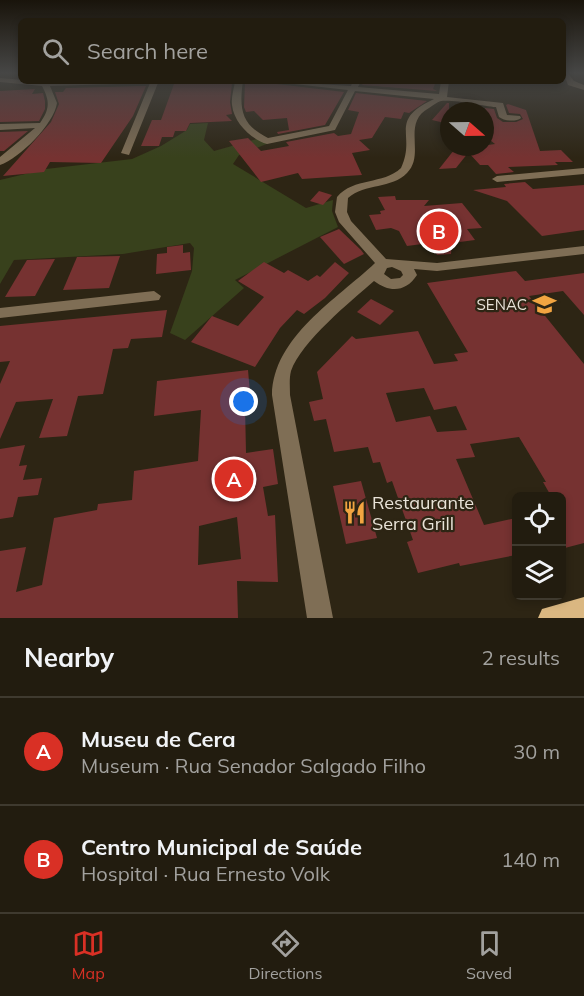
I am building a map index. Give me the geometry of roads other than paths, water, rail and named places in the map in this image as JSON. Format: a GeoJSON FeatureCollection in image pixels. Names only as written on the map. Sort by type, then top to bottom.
{"type":"FeatureCollection","features":[{"type":"Feature","properties":{"kind":"main road"},"geometry":{"type":"LineString","coordinates":[[551,618],[584,610]]}},
{"type":"Feature","properties":{"kind":"street"},"geometry":{"type":"LineString","coordinates":[[0,162],[43,125],[53,106],[52,101]]}},
{"type":"Feature","properties":{"kind":"street"},"geometry":{"type":"LineString","coordinates":[[126,153],[146,101]]}},
{"type":"Feature","properties":{"kind":"street"},"geometry":{"type":"LineString","coordinates":[[236,101],[237,113],[258,137],[264,140],[280,140],[332,128],[347,101]]}},
{"type":"Feature","properties":{"kind":"street"},"geometry":{"type":"LineString","coordinates":[[403,283],[408,271],[385,267],[345,222],[341,212],[343,197],[348,191],[358,186],[399,176],[406,169],[409,160],[412,118],[418,111],[437,101]]}},
{"type":"Feature","properties":{"kind":"street"},"geometry":{"type":"LineString","coordinates":[[466,101],[500,105],[503,117],[517,118]]}},
{"type":"Feature","properties":{"kind":"street"},"geometry":{"type":"LineString","coordinates":[[0,127],[43,125]]}},
{"type":"Feature","properties":{"kind":"street"},"geometry":{"type":"LineString","coordinates":[[497,179],[584,171]]}},
{"type":"Feature","properties":{"kind":"street"},"geometry":{"type":"LineString","coordinates":[[320,618],[281,395],[282,373],[296,348],[352,292],[385,267],[437,267],[584,250]]}},
{"type":"Feature","properties":{"kind":"street"},"geometry":{"type":"LineString","coordinates":[[385,267],[383,282],[403,283]]}},
{"type":"Feature","properties":{"kind":"street"},"geometry":{"type":"LineString","coordinates":[[352,292],[403,283],[437,267]]}},
{"type":"Feature","properties":{"kind":"street"},"geometry":{"type":"LineString","coordinates":[[0,314],[154,296]]}},
{"type":"Feature","properties":{"kind":"place","name":"Centro Municipal de Saúde"},"geometry":{"type":"Point","coordinates":[439,231]}},
{"type":"Feature","properties":{"kind":"place","name":"SENAC"},"geometry":{"type":"Point","coordinates":[545,304]}},
{"type":"Feature","properties":{"kind":"place","name":"Museu de Cera"},"geometry":{"type":"Point","coordinates":[234,479]}},
{"type":"Feature","properties":{"kind":"place","name":"Restaurante Serra Grill"},"geometry":{"type":"Point","coordinates":[354,512]}}]}
